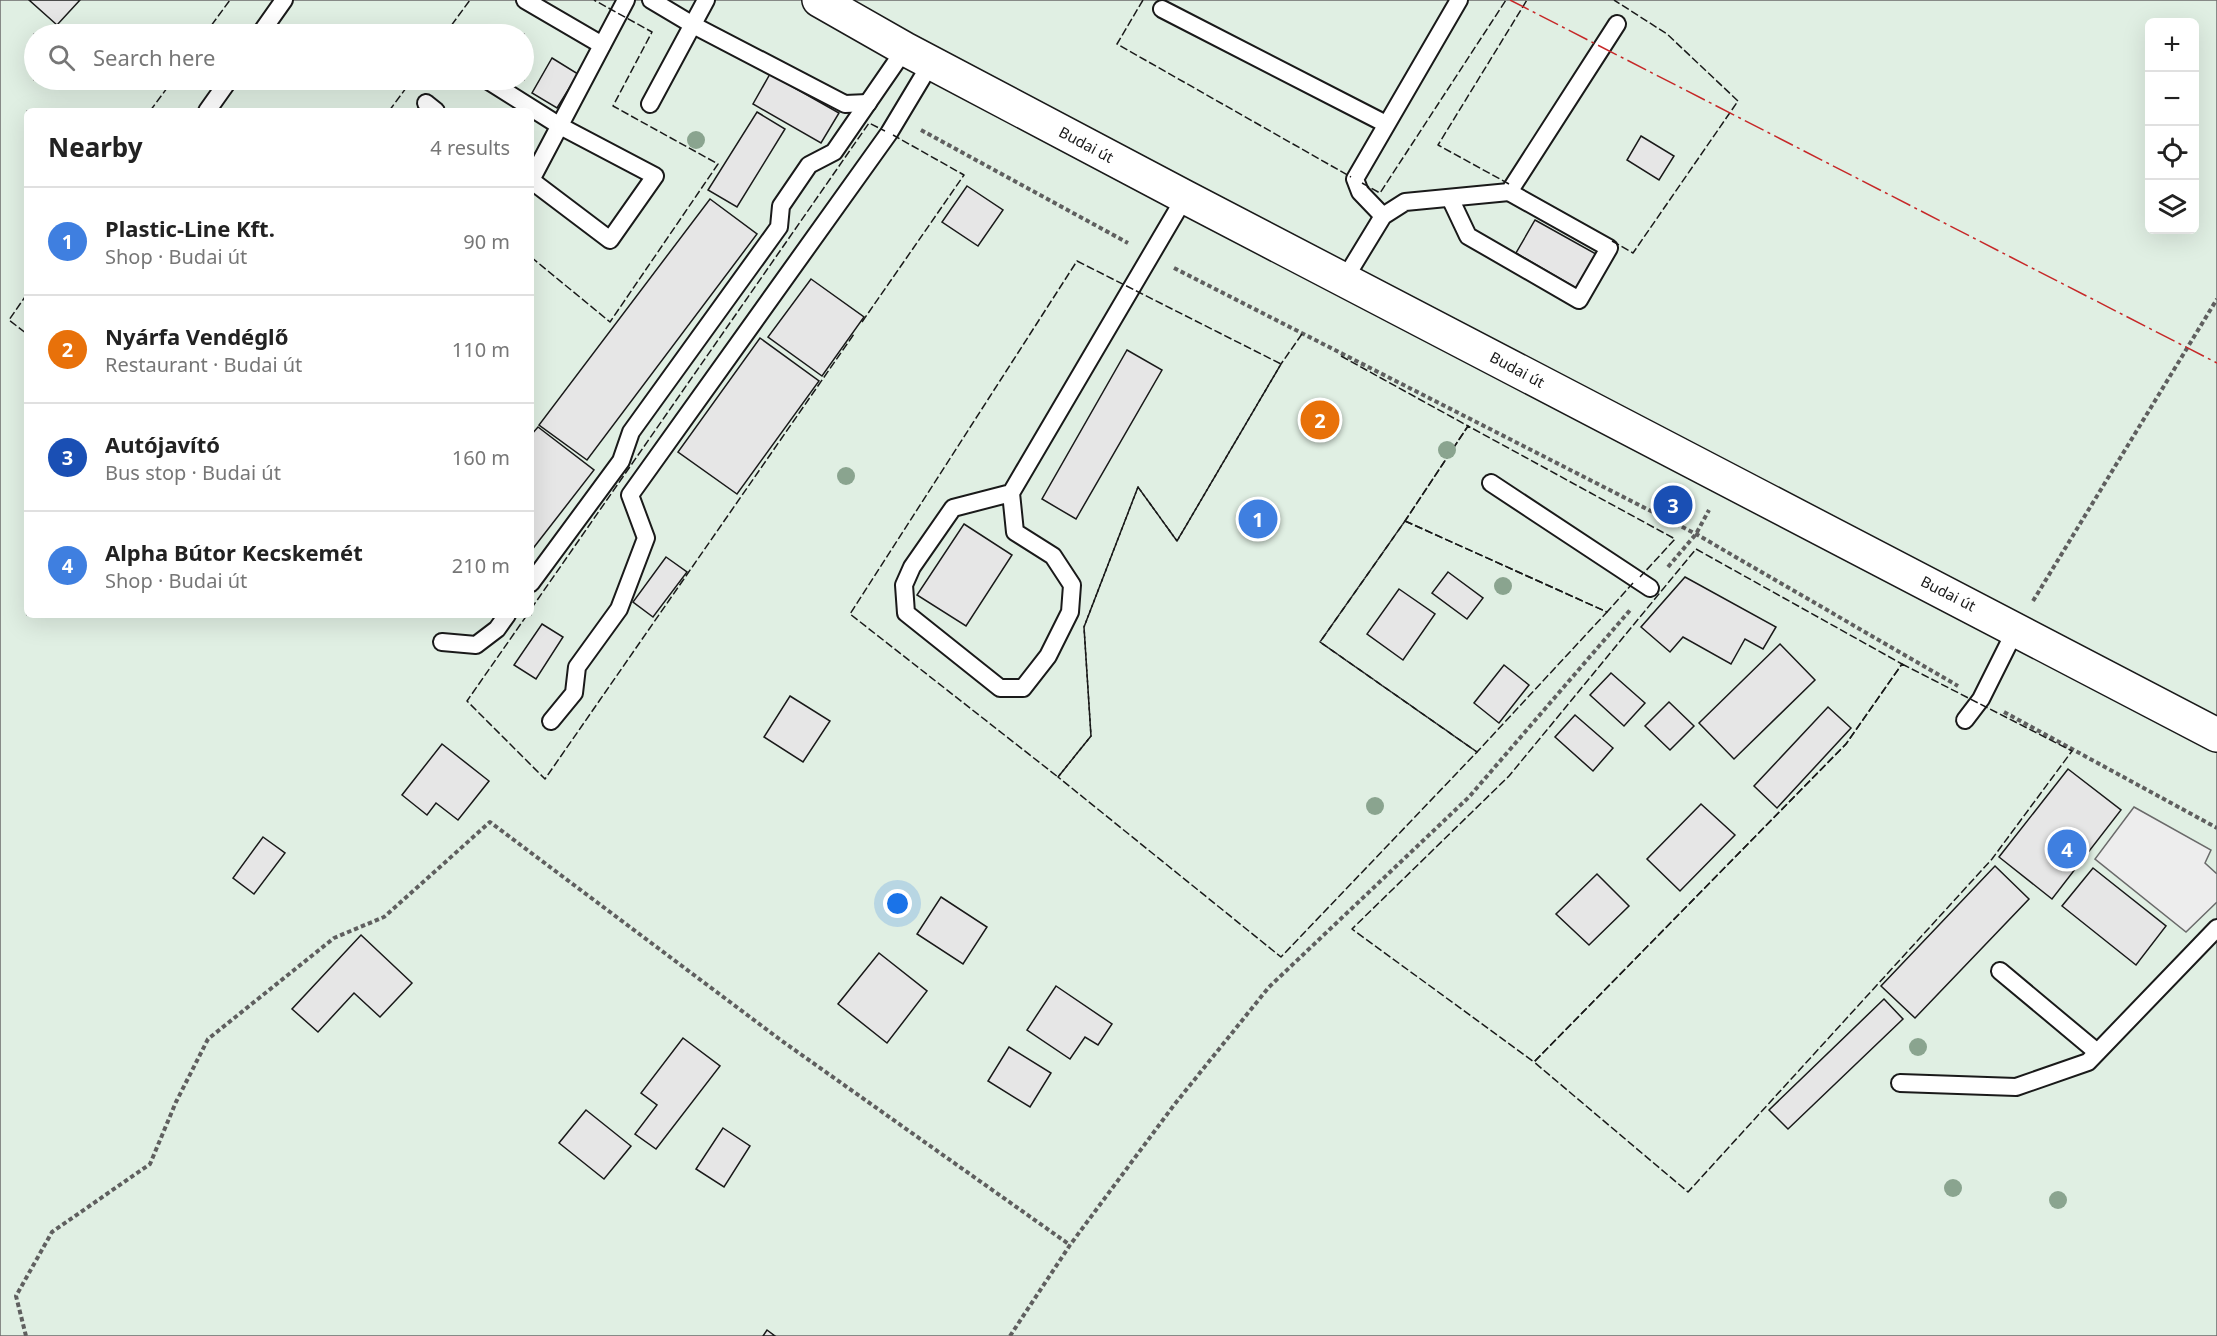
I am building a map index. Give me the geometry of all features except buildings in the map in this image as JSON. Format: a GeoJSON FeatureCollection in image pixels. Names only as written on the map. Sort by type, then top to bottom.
{"type":"FeatureCollection","features":[{"type":"Feature","properties":{"kind":"main road","name":"Budai út"},"geometry":{"type":"LineString","coordinates":[[819,0],[918,56],[1185,197],[2217,735]]}},
{"type":"Feature","properties":{"kind":"lane"},"geometry":{"type":"LineString","coordinates":[[267,24],[284,0]]}},
{"type":"Feature","properties":{"kind":"lane"},"geometry":{"type":"LineString","coordinates":[[525,0],[602,45]]}},
{"type":"Feature","properties":{"kind":"lane"},"geometry":{"type":"LineString","coordinates":[[534,175],[626,0]]}},
{"type":"Feature","properties":{"kind":"lane"},"geometry":{"type":"LineString","coordinates":[[651,0],[693,26],[845,104],[868,103]]}},
{"type":"Feature","properties":{"kind":"lane"},"geometry":{"type":"LineString","coordinates":[[650,104],[706,0]]}},
{"type":"Feature","properties":{"kind":"lane"},"geometry":{"type":"LineString","coordinates":[[1383,216],[1360,192],[1355,179],[1459,0]]}},
{"type":"Feature","properties":{"kind":"lane"},"geometry":{"type":"LineString","coordinates":[[1162,9],[1386,124]]}},
{"type":"Feature","properties":{"kind":"lane"},"geometry":{"type":"LineString","coordinates":[[1509,192],[1617,24]]}},
{"type":"Feature","properties":{"kind":"lane"},"geometry":{"type":"LineString","coordinates":[[534,579],[621,461],[631,432],[779,227],[781,206],[809,165],[834,152],[868,103],[918,56]]}},
{"type":"Feature","properties":{"kind":"lane"},"geometry":{"type":"LineString","coordinates":[[551,721],[574,693],[578,667],[619,609],[646,538],[630,495],[882,143],[897,118],[918,56]]}},
{"type":"Feature","properties":{"kind":"lane"},"geometry":{"type":"LineString","coordinates":[[209,108],[222,90]]}},
{"type":"Feature","properties":{"kind":"lane"},"geometry":{"type":"LineString","coordinates":[[503,90],[531,108]]}},
{"type":"Feature","properties":{"kind":"lane"},"geometry":{"type":"LineString","coordinates":[[534,110],[560,126],[655,176],[610,240],[534,183]]}},
{"type":"Feature","properties":{"kind":"lane"},"geometry":{"type":"LineString","coordinates":[[1344,280],[1383,216],[1405,202],[1509,192],[1609,248],[1579,300],[1468,236],[1450,198]]}},
{"type":"Feature","properties":{"kind":"lane"},"geometry":{"type":"LineString","coordinates":[[1011,493],[953,508],[912,567],[904,585],[906,613],[1000,688],[1023,688],[1048,656],[1070,612],[1072,585],[1053,556],[1015,532],[1011,493],[1185,197]]}},
{"type":"Feature","properties":{"kind":"lane"},"geometry":{"type":"LineString","coordinates":[[1491,483],[1650,588]]}},
{"type":"Feature","properties":{"kind":"lane"},"geometry":{"type":"LineString","coordinates":[[442,642],[476,645],[497,629],[505,618]]}},
{"type":"Feature","properties":{"kind":"lane"},"geometry":{"type":"LineString","coordinates":[[1965,720],[1981,699],[2016,629]]}},
{"type":"Feature","properties":{"kind":"lane"},"geometry":{"type":"LineString","coordinates":[[1900,1083],[2016,1087],[2088,1062],[2217,928]]}},
{"type":"Feature","properties":{"kind":"lane"},"geometry":{"type":"LineString","coordinates":[[2000,971],[2097,1052]]}},
{"type":"Feature","properties":{"kind":"path"},"geometry":{"type":"LineString","coordinates":[[897,118],[1150,255],[1696,534],[1981,699],[2217,828]]}},
{"type":"Feature","properties":{"kind":"path"},"geometry":{"type":"LineString","coordinates":[[2016,629],[2217,299]]}},
{"type":"Feature","properties":{"kind":"path"},"geometry":{"type":"LineString","coordinates":[[1010,1336],[1070,1245],[1174,1105],[1269,987],[1469,797],[1696,534],[1725,479]]}},
{"type":"Feature","properties":{"kind":"path"},"geometry":{"type":"LineString","coordinates":[[26,1336],[16,1296],[52,1232],[150,1164],[176,1102],[208,1039],[334,938],[384,917],[490,822],[782,1041],[1070,1245]]}},
{"type":"Feature","properties":{"kind":"green space"},"geometry":{"type":"Polygon","coordinates":[[[0,0],[2217,0],[2217,1336],[0,1336],[0,0]]]}},
{"type":"Feature","properties":{"kind":"shaded area"},"geometry":{"type":"Polygon","coordinates":[[[2134,807],[2211,850],[2205,863],[2217,874],[2217,902],[2186,932],[2095,859],[2134,807]]]}},
{"type":"Feature","properties":{"kind":"fence"},"geometry":{"type":"LineString","coordinates":[[212,24],[230,0]]}},
{"type":"Feature","properties":{"kind":"fence"},"geometry":{"type":"LineString","coordinates":[[452,24],[470,0]]}},
{"type":"Feature","properties":{"kind":"fence"},"geometry":{"type":"LineString","coordinates":[[534,259],[610,322],[718,164],[613,106],[652,32],[594,0]]}},
{"type":"Feature","properties":{"kind":"fence"},"geometry":{"type":"LineString","coordinates":[[1143,0],[1117,44],[1351,177]]}},
{"type":"Feature","properties":{"kind":"fence"},"geometry":{"type":"LineString","coordinates":[[1362,183],[1380,193],[1506,0]]}},
{"type":"Feature","properties":{"kind":"fence"},"geometry":{"type":"LineString","coordinates":[[1509,184],[1438,145],[1527,0]]}},
{"type":"Feature","properties":{"kind":"fence"},"geometry":{"type":"LineString","coordinates":[[1612,241],[1633,253],[1738,101],[1667,34],[1614,0]]}},
{"type":"Feature","properties":{"kind":"fence"},"geometry":{"type":"LineString","coordinates":[[152,108],[166,90]]}},
{"type":"Feature","properties":{"kind":"fence"},"geometry":{"type":"LineString","coordinates":[[391,108],[405,90]]}},
{"type":"Feature","properties":{"kind":"fence"},"geometry":{"type":"LineString","coordinates":[[534,605],[869,123],[885,131]]}},
{"type":"Feature","properties":{"kind":"fence"},"geometry":{"type":"LineString","coordinates":[[862,322],[964,175],[893,135]]}},
{"type":"Feature","properties":{"kind":"fence"},"geometry":{"type":"LineString","coordinates":[[1077,261],[1281,364],[1177,541],[1138,487],[1084,627],[1091,736],[1058,777],[850,614],[1077,261]]}},
{"type":"Feature","properties":{"kind":"fence"},"geometry":{"type":"LineString","coordinates":[[24,298],[9,320],[24,332]]}},
{"type":"Feature","properties":{"kind":"fence"},"geometry":{"type":"LineString","coordinates":[[525,618],[467,701],[545,779],[854,334]]}},
{"type":"Feature","properties":{"kind":"fence"},"geometry":{"type":"LineString","coordinates":[[1302,334],[1281,364],[1177,541],[1138,487],[1084,627],[1091,736],[1058,777],[1281,957],[1477,752],[1320,642],[1468,426],[1675,539],[1640,577]]}},
{"type":"Feature","properties":{"kind":"fence"},"geometry":{"type":"LineString","coordinates":[[1341,356],[1468,426],[1405,521]]}},
{"type":"Feature","properties":{"kind":"fence"},"geometry":{"type":"LineString","coordinates":[[1405,521],[1607,612],[1633,583]]}},
{"type":"Feature","properties":{"kind":"fence"},"geometry":{"type":"LineString","coordinates":[[1405,521],[1607,612],[1477,752],[1320,642],[1405,521]]}},
{"type":"Feature","properties":{"kind":"fence"},"geometry":{"type":"LineString","coordinates":[[1696,549],[1902,664],[1846,744],[1534,1062],[1352,929],[1509,776],[1696,549]]}},
{"type":"Feature","properties":{"kind":"fence"},"geometry":{"type":"LineString","coordinates":[[1902,664],[2072,751],[1992,859],[1688,1192],[1534,1062],[1846,744],[1902,664]]}},
{"type":"Feature","properties":{"kind":"power"},"geometry":{"type":"LineString","coordinates":[[1510,0],[2217,363]]}},
{"type":"Feature","properties":{"kind":"place","name":"Nyárfa Vendéglő"},"geometry":{"type":"Point","coordinates":[1320,420]}},
{"type":"Feature","properties":{"kind":"place","name":"Autójavító"},"geometry":{"type":"Point","coordinates":[1673,505]}},
{"type":"Feature","properties":{"kind":"place","name":"Plastic-Line Kft."},"geometry":{"type":"Point","coordinates":[1258,519]}},
{"type":"Feature","properties":{"kind":"place","name":"Alpha Bútor Kecskemét"},"geometry":{"type":"Point","coordinates":[2067,849]}}]}
